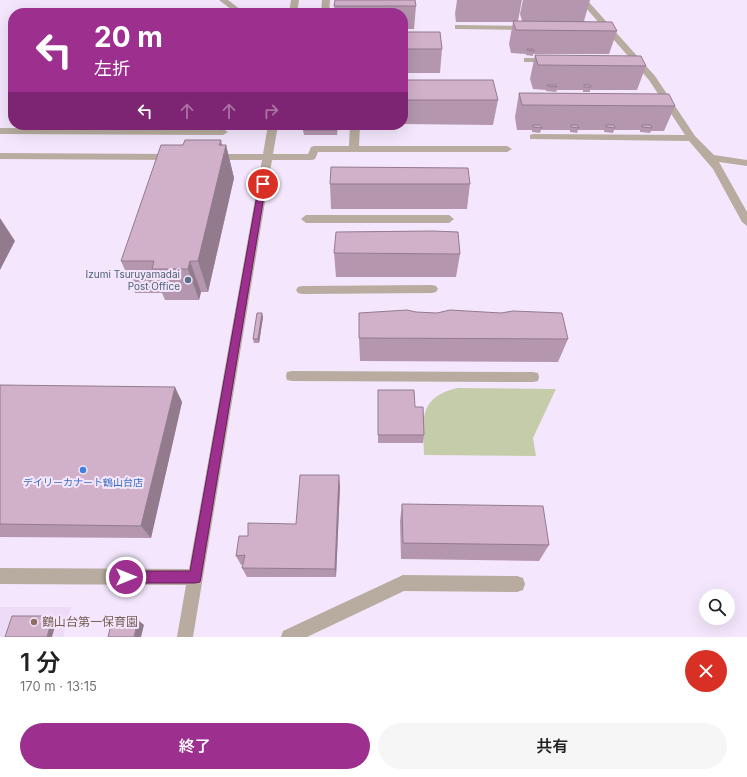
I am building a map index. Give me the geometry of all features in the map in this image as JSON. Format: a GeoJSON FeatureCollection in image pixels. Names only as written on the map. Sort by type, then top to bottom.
{"type":"FeatureCollection","features":[{"type":"Feature","properties":{"kind":"street"},"geometry":{"type":"LineString","coordinates":[[223,0],[234,8]]}},
{"type":"Feature","properties":{"kind":"street"},"geometry":{"type":"LineString","coordinates":[[583,0],[636,59],[664,95],[692,138],[711,158],[747,222]]}},
{"type":"Feature","properties":{"kind":"street"},"geometry":{"type":"LineString","coordinates":[[458,27],[535,28]]}},
{"type":"Feature","properties":{"kind":"street"},"geometry":{"type":"LineString","coordinates":[[596,28],[608,28]]}},
{"type":"Feature","properties":{"kind":"street"},"geometry":{"type":"LineString","coordinates":[[626,60],[636,59]]}},
{"type":"Feature","properties":{"kind":"street"},"geometry":{"type":"LineString","coordinates":[[527,60],[560,60]]}},
{"type":"Feature","properties":{"kind":"street"},"geometry":{"type":"LineString","coordinates":[[651,96],[664,95]]}},
{"type":"Feature","properties":{"kind":"street"},"geometry":{"type":"LineString","coordinates":[[0,131],[112,130]]}},
{"type":"Feature","properties":{"kind":"street"},"geometry":{"type":"LineString","coordinates":[[225,130],[214,152],[267,158],[312,157],[314,149],[507,150]]}},
{"type":"Feature","properties":{"kind":"street"},"geometry":{"type":"LineString","coordinates":[[185,637],[272,130]]}},
{"type":"Feature","properties":{"kind":"street"},"geometry":{"type":"LineString","coordinates":[[354,149],[355,130]]}},
{"type":"Feature","properties":{"kind":"street"},"geometry":{"type":"LineString","coordinates":[[533,137],[692,138]]}},
{"type":"Feature","properties":{"kind":"street"},"geometry":{"type":"LineString","coordinates":[[0,156],[183,157]]}},
{"type":"Feature","properties":{"kind":"street"},"geometry":{"type":"LineString","coordinates":[[711,158],[747,163]]}},
{"type":"Feature","properties":{"kind":"street"},"geometry":{"type":"LineString","coordinates":[[306,219],[448,219]]}},
{"type":"Feature","properties":{"kind":"street"},"geometry":{"type":"LineString","coordinates":[[302,290],[432,289]]}},
{"type":"Feature","properties":{"kind":"street"},"geometry":{"type":"LineString","coordinates":[[292,376],[533,377]]}},
{"type":"Feature","properties":{"kind":"street"},"geometry":{"type":"LineString","coordinates":[[0,576],[195,577]]}},
{"type":"Feature","properties":{"kind":"street"},"geometry":{"type":"LineString","coordinates":[[289,637],[403,583],[516,584]]}},
{"type":"Feature","properties":{"kind":"shaded area","name":"鶴山台第一保育園"},"geometry":{"type":"Polygon","coordinates":[[[0,607],[71,607],[63,637],[0,637],[0,607]]]}},
{"type":"Feature","properties":{"kind":"green space"},"geometry":{"type":"Polygon","coordinates":[[[458,388],[556,389],[533,438],[536,456],[424,455],[423,431],[425,412],[429,404],[435,397],[458,388]]]}},
{"type":"Feature","properties":{"kind":"building"},"geometry":{"type":"Polygon","coordinates":[[[335,0],[415,0],[416,6],[334,6],[335,0]]]}},
{"type":"Feature","properties":{"kind":"building"},"geometry":{"type":"Polygon","coordinates":[[[513,21],[612,22],[617,31],[516,30],[513,21]]]}},
{"type":"Feature","properties":{"kind":"building"},"geometry":{"type":"Polygon","coordinates":[[[408,32],[440,32],[442,49],[408,49],[408,32]]]}},
{"type":"Feature","properties":{"kind":"building"},"geometry":{"type":"Polygon","coordinates":[[[535,55],[641,56],[646,66],[538,65],[535,55]]]}},
{"type":"Feature","properties":{"kind":"building"},"geometry":{"type":"Polygon","coordinates":[[[408,80],[493,80],[498,100],[408,100],[408,80]]]}},
{"type":"Feature","properties":{"kind":"building"},"geometry":{"type":"Polygon","coordinates":[[[556,85],[557,87],[547,86],[556,85]]]}},
{"type":"Feature","properties":{"kind":"building"},"geometry":{"type":"Polygon","coordinates":[[[584,85],[590,85],[591,87],[584,87],[584,85]]]}},
{"type":"Feature","properties":{"kind":"building"},"geometry":{"type":"Polygon","coordinates":[[[519,93],[669,94],[675,106],[522,105],[519,93]]]}},
{"type":"Feature","properties":{"kind":"building"},"geometry":{"type":"Polygon","coordinates":[[[533,125],[540,125],[542,128],[533,127],[533,125]]]}},
{"type":"Feature","properties":{"kind":"building"},"geometry":{"type":"Polygon","coordinates":[[[571,125],[577,125],[579,128],[571,127],[571,125]]]}},
{"type":"Feature","properties":{"kind":"building"},"geometry":{"type":"Polygon","coordinates":[[[606,125],[614,125],[615,128],[606,127],[606,125]]]}},
{"type":"Feature","properties":{"kind":"building"},"geometry":{"type":"Polygon","coordinates":[[[642,125],[651,125],[652,128],[642,127],[642,125]]]}},
{"type":"Feature","properties":{"kind":"building"},"geometry":{"type":"Polygon","coordinates":[[[185,140],[221,140],[219,145],[226,145],[198,261],[190,261],[188,269],[152,269],[154,261],[121,261],[161,145],[183,145],[185,140]]]}},
{"type":"Feature","properties":{"kind":"building"},"geometry":{"type":"Polygon","coordinates":[[[331,167],[468,168],[470,184],[330,184],[331,167]]]}},
{"type":"Feature","properties":{"kind":"building"},"geometry":{"type":"Polygon","coordinates":[[[336,232],[458,232],[460,254],[334,253],[336,232]]]}},
{"type":"Feature","properties":{"kind":"building"},"geometry":{"type":"Polygon","coordinates":[[[407,310],[437,313],[450,310],[501,313],[513,311],[562,313],[568,339],[359,338],[359,313],[407,310]]]}},
{"type":"Feature","properties":{"kind":"building"},"geometry":{"type":"Polygon","coordinates":[[[257,313],[262,313],[258,339],[253,339],[257,313]]]}},
{"type":"Feature","properties":{"kind":"building","name":"デイリーカナート鶴山台店"},"geometry":{"type":"Polygon","coordinates":[[[0,385],[175,387],[141,526],[0,524],[0,385]]]}},
{"type":"Feature","properties":{"kind":"building"},"geometry":{"type":"Polygon","coordinates":[[[378,390],[414,390],[415,407],[423,407],[424,435],[378,435],[378,390]]]}},
{"type":"Feature","properties":{"kind":"building"},"geometry":{"type":"Polygon","coordinates":[[[300,475],[339,475],[335,569],[242,568],[245,555],[236,556],[239,536],[248,536],[248,523],[296,524],[300,475]]]}},
{"type":"Feature","properties":{"kind":"building"},"geometry":{"type":"Polygon","coordinates":[[[402,504],[543,506],[549,545],[403,543],[402,504]]]}},
{"type":"Feature","properties":{"kind":"building"},"geometry":{"type":"Polygon","coordinates":[[[12,616],[53,616],[47,637],[5,637],[12,616]]]}},
{"type":"Feature","properties":{"kind":"building"},"geometry":{"type":"Polygon","coordinates":[[[112,620],[138,620],[134,637],[108,637],[112,620]]]}},
{"type":"Feature","properties":{"kind":"place","name":"Izumi Tsuruyamadai Post Office"},"geometry":{"type":"Point","coordinates":[188,280]}},
{"type":"Feature","properties":{"kind":"place","name":"デイリーカナート鶴山台店"},"geometry":{"type":"Point","coordinates":[83,470]}},
{"type":"Feature","properties":{"kind":"place","name":"鶴山台第一保育園"},"geometry":{"type":"Point","coordinates":[34,622]}},
{"type":"Feature","properties":{"kind":"route"},"geometry":{"type":"LineString","coordinates":[[126,577],[195,577],[263,184]]}}]}
